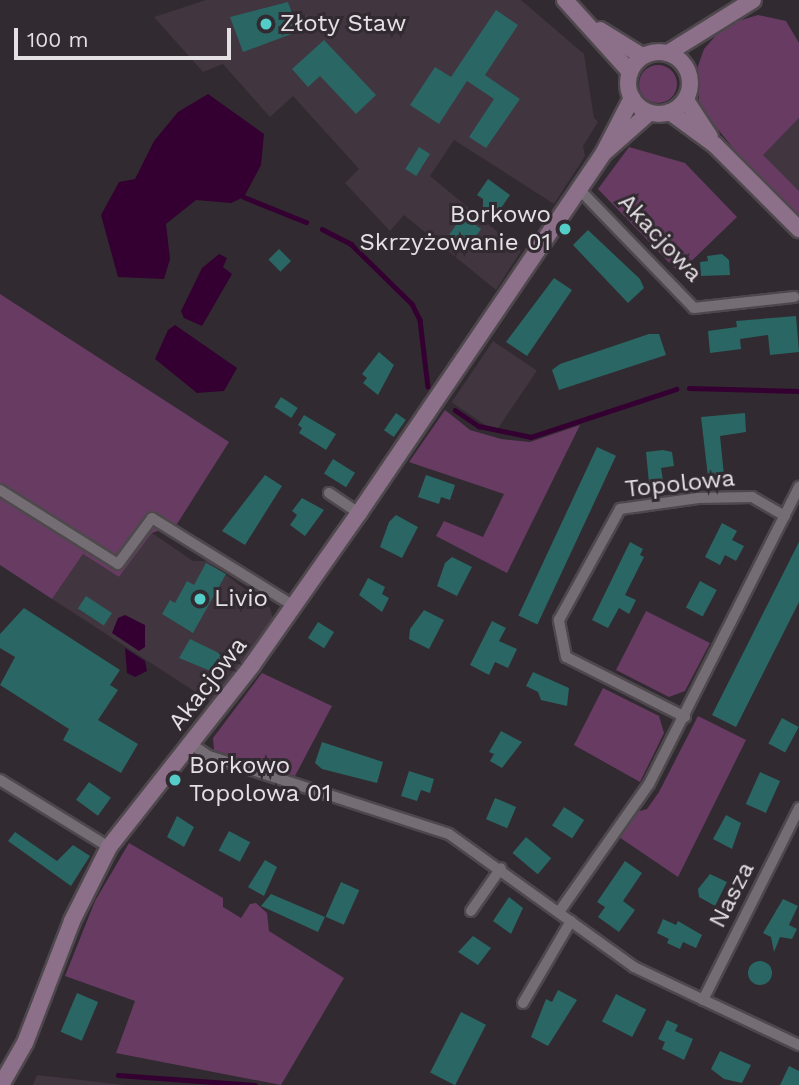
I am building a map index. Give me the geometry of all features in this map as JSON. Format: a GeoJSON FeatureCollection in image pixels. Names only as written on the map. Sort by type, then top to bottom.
{"type":"FeatureCollection","features":[{"type":"Feature","properties":{"kind":"street"},"geometry":{"type":"LineString","coordinates":[[565,0],[591,25],[630,72],[632,98],[649,113],[670,113],[715,145],[799,229]]}},
{"type":"Feature","properties":{"kind":"street"},"geometry":{"type":"LineString","coordinates":[[591,25],[642,57],[668,53],[753,0]]}},
{"type":"Feature","properties":{"kind":"street"},"geometry":{"type":"LineString","coordinates":[[684,65],[703,31]]}},
{"type":"Feature","properties":{"kind":"street"},"geometry":{"type":"LineString","coordinates":[[668,53],[684,65],[690,82],[686,100],[670,113]]}},
{"type":"Feature","properties":{"kind":"street"},"geometry":{"type":"LineString","coordinates":[[630,72],[642,57]]}},
{"type":"Feature","properties":{"kind":"street","name":"Akacjowa"},"geometry":{"type":"LineString","coordinates":[[1,1085],[25,1043],[72,921],[109,847],[191,744],[294,606],[359,513],[604,152],[632,98]]}},
{"type":"Feature","properties":{"kind":"street"},"geometry":{"type":"LineString","coordinates":[[686,100],[715,145]]}},
{"type":"Feature","properties":{"kind":"street","name":"Akacjowa"},"geometry":{"type":"LineString","coordinates":[[604,152],[649,113]]}},
{"type":"Feature","properties":{"kind":"street","name":"Akacjowa"},"geometry":{"type":"LineString","coordinates":[[579,189],[694,308],[794,297]]}},
{"type":"Feature","properties":{"kind":"street"},"geometry":{"type":"LineString","coordinates":[[559,912],[649,784],[799,487]]}},
{"type":"Feature","properties":{"kind":"street"},"geometry":{"type":"LineString","coordinates":[[0,490],[118,564],[152,519],[294,606]]}},
{"type":"Feature","properties":{"kind":"street"},"geometry":{"type":"LineString","coordinates":[[329,493],[359,513]]}},
{"type":"Feature","properties":{"kind":"street","name":"Topolowa"},"geometry":{"type":"LineString","coordinates":[[685,717],[566,657],[559,620],[613,514],[620,509],[698,498],[752,497],[785,516]]}},
{"type":"Feature","properties":{"kind":"street"},"geometry":{"type":"LineString","coordinates":[[191,744],[209,756],[449,834],[634,967],[795,1043]]}},
{"type":"Feature","properties":{"kind":"street"},"geometry":{"type":"LineString","coordinates":[[0,780],[109,847]]}},
{"type":"Feature","properties":{"kind":"street","name":"Nasza"},"geometry":{"type":"LineString","coordinates":[[703,1000],[799,808]]}},
{"type":"Feature","properties":{"kind":"street"},"geometry":{"type":"LineString","coordinates":[[471,911],[501,869]]}},
{"type":"Feature","properties":{"kind":"street"},"geometry":{"type":"LineString","coordinates":[[523,1003],[571,921]]}},
{"type":"Feature","properties":{"kind":"shaded area"},"geometry":{"type":"Polygon","coordinates":[[[206,0],[521,0],[584,54],[594,118],[598,122],[583,146],[585,156],[554,204],[454,140],[430,176],[521,251],[496,290],[404,215],[390,231],[345,183],[359,169],[293,96],[270,117],[223,64],[203,72],[154,17],[206,0]]]}},
{"type":"Feature","properties":{"kind":"shaded area"},"geometry":{"type":"Polygon","coordinates":[[[758,15],[786,21],[799,43],[799,118],[763,155],[799,191],[799,216],[746,164],[699,106],[698,66],[704,49],[725,25],[758,15]]]}},
{"type":"Feature","properties":{"kind":"shaded area"},"geometry":{"type":"Polygon","coordinates":[[[658,65],[672,70],[677,84],[672,98],[658,103],[644,98],[639,84],[644,70],[658,65]]]}},
{"type":"Feature","properties":{"kind":"shaded area"},"geometry":{"type":"Polygon","coordinates":[[[208,94],[264,134],[261,165],[244,197],[231,203],[196,200],[166,224],[170,259],[164,279],[118,277],[101,215],[119,182],[135,179],[154,141],[178,112],[208,94]]]}},
{"type":"Feature","properties":{"kind":"shaded area"},"geometry":{"type":"Polygon","coordinates":[[[799,118],[799,191],[762,155],[799,118]]]}},
{"type":"Feature","properties":{"kind":"shaded area"},"geometry":{"type":"Polygon","coordinates":[[[629,147],[685,163],[737,217],[679,273],[598,189],[629,147]]]}},
{"type":"Feature","properties":{"kind":"shaded area"},"geometry":{"type":"Polygon","coordinates":[[[219,254],[227,258],[223,267],[232,274],[202,326],[184,318],[181,311],[202,268],[219,254]]]}},
{"type":"Feature","properties":{"kind":"shaded area"},"geometry":{"type":"Polygon","coordinates":[[[0,294],[229,442],[177,524],[152,533],[119,577],[83,554],[52,599],[0,565],[0,294]]]}},
{"type":"Feature","properties":{"kind":"shaded area"},"geometry":{"type":"Polygon","coordinates":[[[175,325],[237,368],[224,391],[197,393],[155,359],[168,330],[175,325]]]}},
{"type":"Feature","properties":{"kind":"shaded area"},"geometry":{"type":"Polygon","coordinates":[[[493,341],[537,371],[496,432],[452,402],[493,341]]]}},
{"type":"Feature","properties":{"kind":"shaded area"},"geometry":{"type":"Polygon","coordinates":[[[445,410],[470,430],[501,439],[530,442],[580,425],[507,573],[436,536],[444,521],[483,537],[504,494],[409,462],[445,410]]]}},
{"type":"Feature","properties":{"kind":"shaded area"},"geometry":{"type":"Polygon","coordinates":[[[152,533],[193,561],[208,561],[270,608],[273,619],[211,702],[52,599],[83,554],[119,577],[152,533]]]}},
{"type":"Feature","properties":{"kind":"shaded area"},"geometry":{"type":"Polygon","coordinates":[[[646,611],[710,643],[685,691],[669,697],[616,670],[646,611]]]}},
{"type":"Feature","properties":{"kind":"shaded area"},"geometry":{"type":"Polygon","coordinates":[[[125,615],[145,625],[145,647],[139,651],[112,633],[118,618],[125,615]]]}},
{"type":"Feature","properties":{"kind":"shaded area"},"geometry":{"type":"Polygon","coordinates":[[[125,648],[145,661],[147,671],[135,677],[127,673],[125,648]]]}},
{"type":"Feature","properties":{"kind":"shaded area"},"geometry":{"type":"Polygon","coordinates":[[[262,673],[332,706],[295,776],[214,750],[213,738],[262,673]]]}},
{"type":"Feature","properties":{"kind":"shaded area"},"geometry":{"type":"Polygon","coordinates":[[[603,688],[659,716],[664,733],[640,782],[574,745],[603,688]]]}},
{"type":"Feature","properties":{"kind":"shaded area"},"geometry":{"type":"Polygon","coordinates":[[[698,716],[746,740],[678,877],[619,837],[636,812],[647,809],[659,792],[698,716]]]}},
{"type":"Feature","properties":{"kind":"shaded area"},"geometry":{"type":"Polygon","coordinates":[[[129,843],[223,898],[223,907],[241,918],[250,904],[256,903],[267,913],[269,931],[344,978],[281,1085],[116,1053],[135,1001],[65,976],[95,901],[129,843]]]}},
{"type":"Feature","properties":{"kind":"shaded area"},"geometry":{"type":"Polygon","coordinates":[[[37,1075],[125,1085],[33,1085],[37,1075]]]}},
{"type":"Feature","properties":{"kind":"building"},"geometry":{"type":"Polygon","coordinates":[[[288,2],[294,19],[306,15],[310,27],[243,52],[230,17],[288,2]]]}},
{"type":"Feature","properties":{"kind":"building"},"geometry":{"type":"Polygon","coordinates":[[[496,10],[518,25],[485,75],[520,99],[486,148],[469,137],[494,99],[467,81],[439,124],[410,105],[435,67],[451,77],[496,10]]]}},
{"type":"Feature","properties":{"kind":"building"},"geometry":{"type":"Polygon","coordinates":[[[324,40],[376,95],[356,114],[320,76],[308,87],[292,69],[324,40]]]}},
{"type":"Feature","properties":{"kind":"building"},"geometry":{"type":"Polygon","coordinates":[[[419,147],[430,154],[416,176],[405,169],[419,147]]]}},
{"type":"Feature","properties":{"kind":"building"},"geometry":{"type":"Polygon","coordinates":[[[488,179],[510,195],[499,211],[493,207],[483,210],[483,199],[477,195],[488,179]]]}},
{"type":"Feature","properties":{"kind":"building"},"geometry":{"type":"Polygon","coordinates":[[[462,216],[481,229],[468,248],[449,235],[462,216]]]}},
{"type":"Feature","properties":{"kind":"building"},"geometry":{"type":"Polygon","coordinates":[[[588,230],[640,279],[644,288],[628,303],[573,245],[588,230]]]}},
{"type":"Feature","properties":{"kind":"building"},"geometry":{"type":"Polygon","coordinates":[[[279,249],[291,261],[280,272],[268,260],[279,249]]]}},
{"type":"Feature","properties":{"kind":"building"},"geometry":{"type":"Polygon","coordinates":[[[722,254],[729,260],[730,275],[701,276],[700,262],[708,261],[707,256],[722,254]]]}},
{"type":"Feature","properties":{"kind":"building"},"geometry":{"type":"Polygon","coordinates":[[[554,278],[572,290],[527,356],[506,342],[554,278]]]}},
{"type":"Feature","properties":{"kind":"building"},"geometry":{"type":"Polygon","coordinates":[[[796,316],[799,352],[770,355],[768,335],[740,339],[741,349],[710,353],[708,331],[737,327],[736,321],[796,316]]]}},
{"type":"Feature","properties":{"kind":"building"},"geometry":{"type":"Polygon","coordinates":[[[649,334],[659,334],[666,355],[559,390],[552,370],[560,364],[649,334]]]}},
{"type":"Feature","properties":{"kind":"building"},"geometry":{"type":"Polygon","coordinates":[[[379,352],[394,365],[378,395],[363,383],[367,378],[362,374],[379,352]]]}},
{"type":"Feature","properties":{"kind":"building"},"geometry":{"type":"Polygon","coordinates":[[[281,397],[298,408],[291,418],[274,407],[281,397]]]}},
{"type":"Feature","properties":{"kind":"building"},"geometry":{"type":"Polygon","coordinates":[[[396,413],[406,420],[394,437],[384,430],[396,413]]]}},
{"type":"Feature","properties":{"kind":"building"},"geometry":{"type":"Polygon","coordinates":[[[745,413],[746,432],[720,436],[724,475],[708,477],[701,417],[745,413]]]}},
{"type":"Feature","properties":{"kind":"building"},"geometry":{"type":"Polygon","coordinates":[[[304,415],[336,434],[326,450],[299,433],[302,428],[298,425],[304,415]]]}},
{"type":"Feature","properties":{"kind":"building"},"geometry":{"type":"Polygon","coordinates":[[[597,447],[616,456],[537,624],[518,616],[597,447]]]}},
{"type":"Feature","properties":{"kind":"building"},"geometry":{"type":"Polygon","coordinates":[[[646,452],[672,452],[674,466],[661,468],[663,481],[649,483],[646,452]]]}},
{"type":"Feature","properties":{"kind":"building"},"geometry":{"type":"Polygon","coordinates":[[[333,459],[355,473],[346,487],[324,473],[333,459]]]}},
{"type":"Feature","properties":{"kind":"building"},"geometry":{"type":"Polygon","coordinates":[[[265,475],[282,486],[245,545],[222,531],[265,475]]]}},
{"type":"Feature","properties":{"kind":"building"},"geometry":{"type":"Polygon","coordinates":[[[426,475],[455,485],[450,500],[441,497],[439,504],[418,497],[426,475]]]}},
{"type":"Feature","properties":{"kind":"building"},"geometry":{"type":"Polygon","coordinates":[[[302,498],[324,510],[305,536],[290,525],[297,515],[292,511],[302,498]]]}},
{"type":"Feature","properties":{"kind":"building"},"geometry":{"type":"Polygon","coordinates":[[[396,515],[418,527],[402,558],[380,547],[389,522],[396,515]]]}},
{"type":"Feature","properties":{"kind":"building"},"geometry":{"type":"Polygon","coordinates":[[[722,523],[737,531],[732,540],[744,546],[736,561],[725,555],[720,565],[705,557],[722,523]]]}},
{"type":"Feature","properties":{"kind":"building"},"geometry":{"type":"Polygon","coordinates":[[[630,542],[643,549],[640,555],[644,557],[625,595],[636,600],[629,614],[619,608],[608,628],[592,620],[630,542]]]}},
{"type":"Feature","properties":{"kind":"building"},"geometry":{"type":"Polygon","coordinates":[[[799,542],[799,602],[736,727],[712,715],[799,542]]]}},
{"type":"Feature","properties":{"kind":"building"},"geometry":{"type":"Polygon","coordinates":[[[452,557],[472,567],[457,596],[437,586],[445,563],[452,557]]]}},
{"type":"Feature","properties":{"kind":"building"},"geometry":{"type":"Polygon","coordinates":[[[206,563],[226,574],[193,633],[162,614],[170,600],[175,603],[187,581],[194,585],[206,563]]]}},
{"type":"Feature","properties":{"kind":"building"},"geometry":{"type":"Polygon","coordinates":[[[368,578],[385,587],[382,594],[389,598],[382,612],[359,595],[368,578]]]}},
{"type":"Feature","properties":{"kind":"building"},"geometry":{"type":"Polygon","coordinates":[[[700,581],[717,590],[703,616],[686,607],[700,581]]]}},
{"type":"Feature","properties":{"kind":"building"},"geometry":{"type":"Polygon","coordinates":[[[86,596],[112,613],[104,625],[78,609],[86,596]]]}},
{"type":"Feature","properties":{"kind":"building"},"geometry":{"type":"Polygon","coordinates":[[[24,608],[120,670],[110,685],[118,690],[98,720],[138,744],[121,773],[63,740],[69,729],[0,685],[15,657],[0,648],[0,634],[24,608]]]}},
{"type":"Feature","properties":{"kind":"building"},"geometry":{"type":"Polygon","coordinates":[[[424,610],[444,620],[429,649],[409,639],[410,629],[424,610]]]}},
{"type":"Feature","properties":{"kind":"building"},"geometry":{"type":"Polygon","coordinates":[[[492,621],[506,628],[499,641],[517,649],[508,668],[495,662],[489,675],[470,665],[492,621]]]}},
{"type":"Feature","properties":{"kind":"building"},"geometry":{"type":"Polygon","coordinates":[[[318,622],[334,632],[324,648],[308,638],[318,622]]]}},
{"type":"Feature","properties":{"kind":"building"},"geometry":{"type":"Polygon","coordinates":[[[190,639],[223,655],[213,672],[179,658],[190,639]]]}},
{"type":"Feature","properties":{"kind":"building"},"geometry":{"type":"Polygon","coordinates":[[[533,672],[569,688],[567,706],[541,700],[538,692],[526,686],[533,672]]]}},
{"type":"Feature","properties":{"kind":"building"},"geometry":{"type":"Polygon","coordinates":[[[782,718],[799,727],[785,753],[768,744],[782,718]]]}},
{"type":"Feature","properties":{"kind":"building"},"geometry":{"type":"Polygon","coordinates":[[[501,731],[522,742],[502,768],[490,761],[494,754],[489,752],[501,731]]]}},
{"type":"Feature","properties":{"kind":"building"},"geometry":{"type":"Polygon","coordinates":[[[322,742],[383,762],[377,783],[322,769],[315,763],[322,742]]]}},
{"type":"Feature","properties":{"kind":"building"},"geometry":{"type":"Polygon","coordinates":[[[409,771],[434,779],[430,793],[421,790],[417,801],[401,796],[409,771]]]}},
{"type":"Feature","properties":{"kind":"building"},"geometry":{"type":"Polygon","coordinates":[[[760,772],[780,781],[766,813],[746,804],[760,772]]]}},
{"type":"Feature","properties":{"kind":"building"},"geometry":{"type":"Polygon","coordinates":[[[89,782],[111,798],[98,816],[76,800],[89,782]]]}},
{"type":"Feature","properties":{"kind":"building"},"geometry":{"type":"Polygon","coordinates":[[[495,798],[516,807],[507,828],[486,819],[495,798]]]}},
{"type":"Feature","properties":{"kind":"building"},"geometry":{"type":"Polygon","coordinates":[[[564,807],[584,820],[572,839],[552,825],[564,807]]]}},
{"type":"Feature","properties":{"kind":"building"},"geometry":{"type":"Polygon","coordinates":[[[726,815],[741,823],[732,849],[713,839],[726,815]]]}},
{"type":"Feature","properties":{"kind":"building"},"geometry":{"type":"Polygon","coordinates":[[[177,816],[194,827],[184,847],[167,837],[177,816]]]}},
{"type":"Feature","properties":{"kind":"building"},"geometry":{"type":"Polygon","coordinates":[[[229,831],[250,842],[240,862],[219,850],[229,831]]]}},
{"type":"Feature","properties":{"kind":"building"},"geometry":{"type":"Polygon","coordinates":[[[15,832],[57,861],[73,845],[90,856],[71,886],[8,841],[15,832]]]}},
{"type":"Feature","properties":{"kind":"building"},"geometry":{"type":"Polygon","coordinates":[[[526,837],[551,858],[538,874],[513,853],[526,837]]]}},
{"type":"Feature","properties":{"kind":"building"},"geometry":{"type":"Polygon","coordinates":[[[265,860],[277,867],[264,896],[248,887],[265,860]]]}},
{"type":"Feature","properties":{"kind":"building"},"geometry":{"type":"Polygon","coordinates":[[[625,861],[642,873],[623,901],[635,910],[619,932],[598,917],[605,907],[597,902],[625,861]]]}},
{"type":"Feature","properties":{"kind":"building"},"geometry":{"type":"Polygon","coordinates":[[[710,874],[727,882],[715,906],[699,897],[698,889],[710,874]]]}},
{"type":"Feature","properties":{"kind":"building"},"geometry":{"type":"Polygon","coordinates":[[[341,882],[359,890],[344,925],[326,917],[341,882]]]}},
{"type":"Feature","properties":{"kind":"building"},"geometry":{"type":"Polygon","coordinates":[[[271,894],[325,917],[318,932],[261,906],[271,894]]]}},
{"type":"Feature","properties":{"kind":"building"},"geometry":{"type":"Polygon","coordinates":[[[509,897],[523,908],[511,934],[493,921],[509,897]]]}},
{"type":"Feature","properties":{"kind":"building"},"geometry":{"type":"Polygon","coordinates":[[[783,899],[798,906],[789,925],[797,929],[792,939],[780,937],[774,952],[771,937],[763,933],[783,899]]]}},
{"type":"Feature","properties":{"kind":"building"},"geometry":{"type":"Polygon","coordinates":[[[663,919],[676,925],[678,921],[702,935],[696,948],[683,942],[680,949],[667,943],[669,939],[657,933],[663,919]]]}},
{"type":"Feature","properties":{"kind":"building"},"geometry":{"type":"Polygon","coordinates":[[[473,936],[491,948],[478,965],[458,952],[473,936]]]}},
{"type":"Feature","properties":{"kind":"building"},"geometry":{"type":"Polygon","coordinates":[[[760,961],[768,965],[772,973],[768,981],[760,985],[752,981],[748,973],[752,965],[760,961]]]}},
{"type":"Feature","properties":{"kind":"building"},"geometry":{"type":"Polygon","coordinates":[[[558,990],[577,1000],[548,1046],[531,1037],[546,999],[552,1002],[558,990]]]}},
{"type":"Feature","properties":{"kind":"building"},"geometry":{"type":"Polygon","coordinates":[[[77,993],[98,1002],[82,1041],[61,1032],[77,993]]]}},
{"type":"Feature","properties":{"kind":"building"},"geometry":{"type":"Polygon","coordinates":[[[616,994],[646,1009],[632,1037],[602,1022],[616,994]]]}},
{"type":"Feature","properties":{"kind":"building"},"geometry":{"type":"Polygon","coordinates":[[[461,1012],[486,1025],[455,1085],[430,1073],[461,1012]]]}},
{"type":"Feature","properties":{"kind":"building"},"geometry":{"type":"Polygon","coordinates":[[[667,1020],[678,1025],[675,1031],[693,1039],[684,1060],[662,1049],[665,1042],[658,1039],[667,1020]]]}},
{"type":"Feature","properties":{"kind":"building"},"geometry":{"type":"Polygon","coordinates":[[[720,1051],[751,1065],[742,1083],[724,1079],[711,1069],[720,1051]]]}},
{"type":"Feature","properties":{"kind":"building"},"geometry":{"type":"Polygon","coordinates":[[[789,1066],[799,1071],[799,1085],[780,1085],[789,1066]]]}},
{"type":"Feature","properties":{"kind":"waterway"},"geometry":{"type":"LineString","coordinates":[[244,197],[306,222]]}},
{"type":"Feature","properties":{"kind":"waterway"},"geometry":{"type":"LineString","coordinates":[[322,229],[351,244],[412,304],[420,320],[428,387]]}},
{"type":"Feature","properties":{"kind":"waterway"},"geometry":{"type":"LineString","coordinates":[[689,388],[799,391]]}},
{"type":"Feature","properties":{"kind":"waterway"},"geometry":{"type":"LineString","coordinates":[[455,410],[479,426],[531,437],[676,389]]}},
{"type":"Feature","properties":{"kind":"waterway"},"geometry":{"type":"LineString","coordinates":[[118,1075],[255,1085]]}},
{"type":"Feature","properties":{"kind":"place","name":"Złoty Staw"},"geometry":{"type":"Point","coordinates":[266,24]}},
{"type":"Feature","properties":{"kind":"place","name":"Borkowo Skrzyżowanie 01"},"geometry":{"type":"Point","coordinates":[565,229]}},
{"type":"Feature","properties":{"kind":"place","name":"Livio"},"geometry":{"type":"Point","coordinates":[200,599]}},
{"type":"Feature","properties":{"kind":"place","name":"Borkowo Topolowa 01"},"geometry":{"type":"Point","coordinates":[175,780]}}]}
